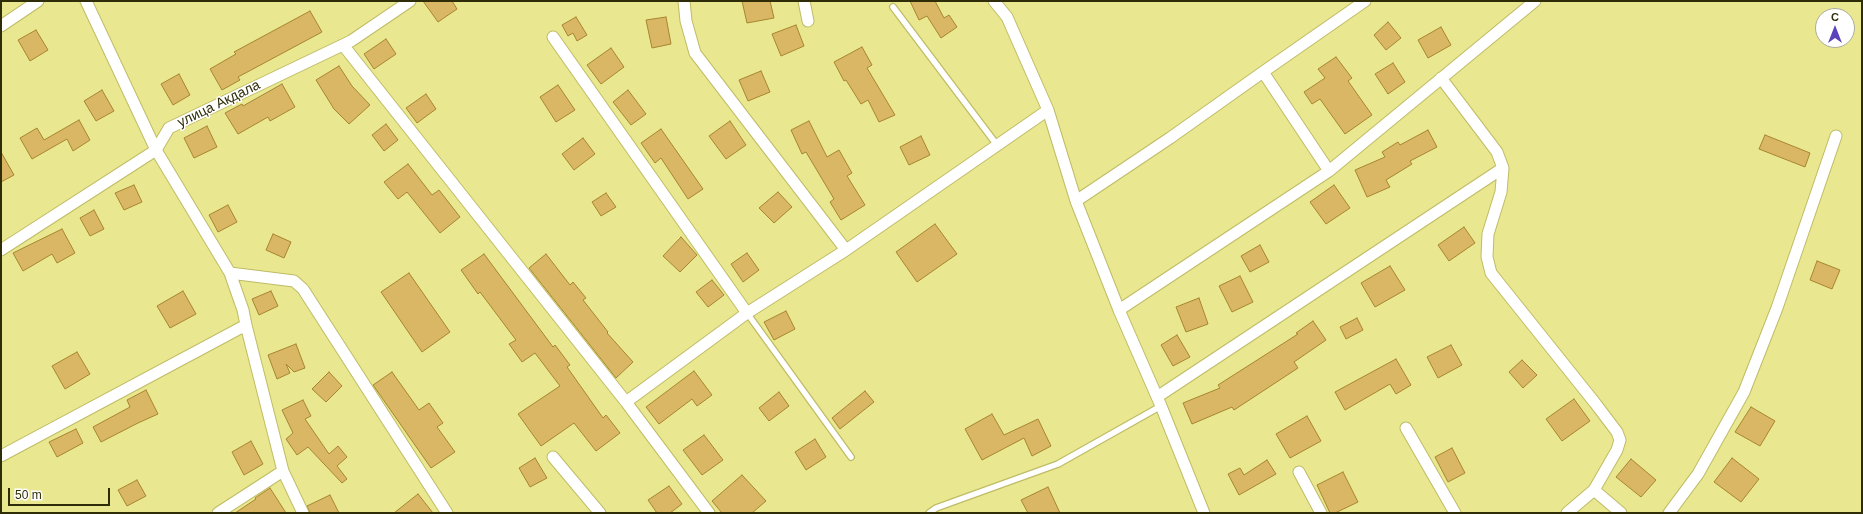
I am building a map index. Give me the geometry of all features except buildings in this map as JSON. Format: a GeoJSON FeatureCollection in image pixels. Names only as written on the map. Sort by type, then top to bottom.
{"type":"FeatureCollection","features":[{"type":"Feature","properties":{"kind":"street"},"geometry":{"type":"LineString","coordinates":[[1,26],[38,1]]}},
{"type":"Feature","properties":{"kind":"street"},"geometry":{"type":"LineString","coordinates":[[86,1],[156,150],[230,273],[242,310],[283,471],[303,513]]}},
{"type":"Feature","properties":{"kind":"street","name":"улица Акдала"},"geometry":{"type":"LineString","coordinates":[[1,250],[156,150],[169,128],[343,45],[410,1]]}},
{"type":"Feature","properties":{"kind":"street"},"geometry":{"type":"LineString","coordinates":[[684,1],[686,21],[695,53],[846,250]]}},
{"type":"Feature","properties":{"kind":"street"},"geometry":{"type":"LineString","coordinates":[[804,1],[808,21]]}},
{"type":"Feature","properties":{"kind":"street"},"geometry":{"type":"LineString","coordinates":[[994,1],[1007,17],[1048,110],[1076,201],[1119,310],[1159,402],[1204,513]]}},
{"type":"Feature","properties":{"kind":"street"},"geometry":{"type":"LineString","coordinates":[[1076,201],[1170,138],[1365,1]]}},
{"type":"Feature","properties":{"kind":"street"},"geometry":{"type":"LineString","coordinates":[[1119,310],[1329,171],[1535,1]]}},
{"type":"Feature","properties":{"kind":"street"},"geometry":{"type":"LineString","coordinates":[[553,37],[747,313]]}},
{"type":"Feature","properties":{"kind":"street"},"geometry":{"type":"LineString","coordinates":[[343,45],[626,402],[709,513]]}},
{"type":"Feature","properties":{"kind":"street"},"geometry":{"type":"LineString","coordinates":[[1263,72],[1329,171]]}},
{"type":"Feature","properties":{"kind":"street"},"geometry":{"type":"LineString","coordinates":[[1441,78],[1497,152],[1503,168],[1501,192],[1488,234],[1487,257],[1491,273],[1617,432],[1620,440],[1617,450],[1594,490],[1567,513]]}},
{"type":"Feature","properties":{"kind":"street"},"geometry":{"type":"LineString","coordinates":[[626,402],[747,313],[846,250],[1048,110]]}},
{"type":"Feature","properties":{"kind":"street"},"geometry":{"type":"LineString","coordinates":[[1669,513],[1698,474],[1744,392],[1776,308],[1836,136]]}},
{"type":"Feature","properties":{"kind":"street"},"geometry":{"type":"LineString","coordinates":[[1159,402],[1503,168]]}},
{"type":"Feature","properties":{"kind":"street"},"geometry":{"type":"LineString","coordinates":[[230,273],[294,281],[304,289],[447,513]]}},
{"type":"Feature","properties":{"kind":"street"},"geometry":{"type":"LineString","coordinates":[[1,456],[246,325]]}},
{"type":"Feature","properties":{"kind":"street"},"geometry":{"type":"LineString","coordinates":[[1406,428],[1455,513]]}},
{"type":"Feature","properties":{"kind":"street"},"geometry":{"type":"LineString","coordinates":[[553,457],[600,513]]}},
{"type":"Feature","properties":{"kind":"street"},"geometry":{"type":"LineString","coordinates":[[218,513],[283,471]]}},
{"type":"Feature","properties":{"kind":"street"},"geometry":{"type":"LineString","coordinates":[[1299,472],[1322,513]]}},
{"type":"Feature","properties":{"kind":"street"},"geometry":{"type":"LineString","coordinates":[[1594,490],[1621,513]]}},
{"type":"Feature","properties":{"kind":"lane"},"geometry":{"type":"LineString","coordinates":[[893,7],[997,145]]}},
{"type":"Feature","properties":{"kind":"lane"},"geometry":{"type":"LineString","coordinates":[[747,313],[852,457]]}},
{"type":"Feature","properties":{"kind":"lane"},"geometry":{"type":"LineString","coordinates":[[929,513],[936,508],[1058,464],[1159,402]]}}]}
